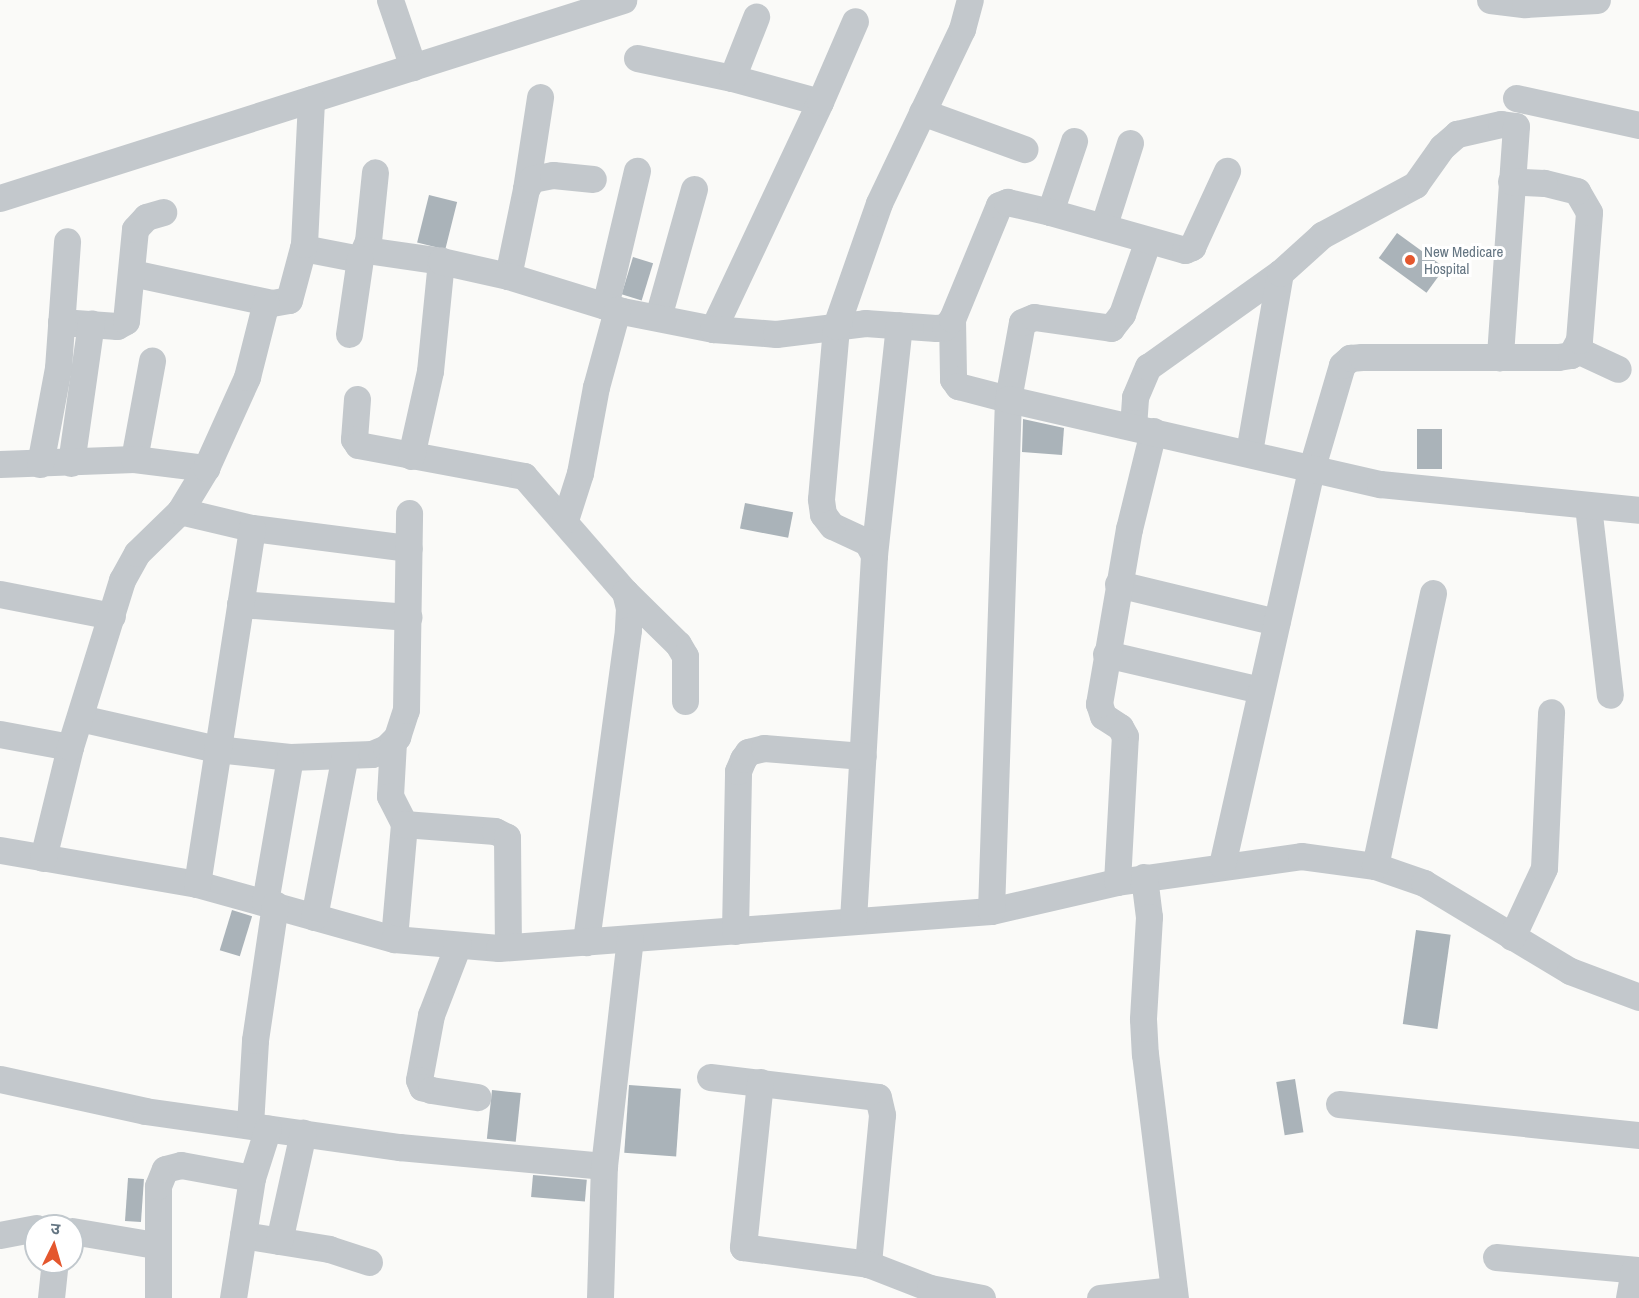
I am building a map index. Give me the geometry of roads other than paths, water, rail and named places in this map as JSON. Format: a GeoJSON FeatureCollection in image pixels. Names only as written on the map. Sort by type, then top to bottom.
{"type":"FeatureCollection","features":[{"type":"Feature","properties":{"kind":"street"},"geometry":{"type":"LineString","coordinates":[[390,0],[413,67]]}},
{"type":"Feature","properties":{"kind":"street"},"geometry":{"type":"LineString","coordinates":[[0,198],[623,0]]}},
{"type":"Feature","properties":{"kind":"street"},"geometry":{"type":"LineString","coordinates":[[874,555],[867,542],[832,526],[822,514],[836,326],[879,203],[962,29],[970,0]]}},
{"type":"Feature","properties":{"kind":"street"},"geometry":{"type":"LineString","coordinates":[[1490,0],[1525,4],[1597,0]]}},
{"type":"Feature","properties":{"kind":"street"},"geometry":{"type":"LineString","coordinates":[[732,78],[756,17]]}},
{"type":"Feature","properties":{"kind":"street"},"geometry":{"type":"LineString","coordinates":[[713,329],[820,102],[855,21]]}},
{"type":"Feature","properties":{"kind":"street"},"geometry":{"type":"LineString","coordinates":[[637,58],[732,78],[820,102]]}},
{"type":"Feature","properties":{"kind":"street"},"geometry":{"type":"LineString","coordinates":[[508,276],[526,189],[540,97]]}},
{"type":"Feature","properties":{"kind":"street"},"geometry":{"type":"LineString","coordinates":[[1516,98],[1639,125]]}},
{"type":"Feature","properties":{"kind":"street"},"geometry":{"type":"LineString","coordinates":[[132,273],[266,302],[289,300],[303,248],[311,99]]}},
{"type":"Feature","properties":{"kind":"street"},"geometry":{"type":"LineString","coordinates":[[922,112],[1024,149]]}},
{"type":"Feature","properties":{"kind":"street"},"geometry":{"type":"LineString","coordinates":[[1117,882],[1125,736],[1099,711],[1106,654],[1143,429],[1135,397],[1148,367],[1281,273],[1322,235],[1415,185],[1442,147],[1457,134],[1501,124],[1516,126],[1500,357]]}},
{"type":"Feature","properties":{"kind":"street"},"geometry":{"type":"LineString","coordinates":[[1050,212],[1074,141]]}},
{"type":"Feature","properties":{"kind":"street"},"geometry":{"type":"LineString","coordinates":[[1104,225],[1130,143]]}},
{"type":"Feature","properties":{"kind":"street"},"geometry":{"type":"LineString","coordinates":[[565,520],[580,473],[637,171]]}},
{"type":"Feature","properties":{"kind":"street"},"geometry":{"type":"LineString","coordinates":[[303,248],[441,261],[508,276],[611,308],[713,329],[776,334],[836,326],[899,325],[936,328],[945,327],[952,320],[999,205],[1007,202],[1104,225],[1179,250],[1192,247],[1227,171]]}},
{"type":"Feature","properties":{"kind":"street"},"geometry":{"type":"LineString","coordinates":[[349,334],[375,172]]}},
{"type":"Feature","properties":{"kind":"street"},"geometry":{"type":"LineString","coordinates":[[526,189],[538,176],[593,179]]}},
{"type":"Feature","properties":{"kind":"street"},"geometry":{"type":"LineString","coordinates":[[1222,865],[1312,467],[1336,376],[1350,358],[1558,357],[1575,350],[1579,340],[1589,212],[1577,191],[1544,183],[1511,181]]}},
{"type":"Feature","properties":{"kind":"street"},"geometry":{"type":"LineString","coordinates":[[658,317],[694,189]]}},
{"type":"Feature","properties":{"kind":"street"},"geometry":{"type":"LineString","coordinates":[[62,322],[122,326],[126,321],[135,229],[146,216],[163,212]]}},
{"type":"Feature","properties":{"kind":"street"},"geometry":{"type":"LineString","coordinates":[[991,911],[1008,399],[1022,322],[1034,317],[1110,328],[1122,314],[1148,240]]}},
{"type":"Feature","properties":{"kind":"street"},"geometry":{"type":"LineString","coordinates":[[40,464],[62,322],[67,241]]}},
{"type":"Feature","properties":{"kind":"street"},"geometry":{"type":"LineString","coordinates":[[411,456],[430,371],[441,261]]}},
{"type":"Feature","properties":{"kind":"street"},"geometry":{"type":"LineString","coordinates":[[1249,452],[1281,273]]}},
{"type":"Feature","properties":{"kind":"street"},"geometry":{"type":"LineString","coordinates":[[43,858],[70,747],[122,580],[137,553],[180,511],[206,468],[247,377],[266,302]]}},
{"type":"Feature","properties":{"kind":"street"},"geometry":{"type":"LineString","coordinates":[[952,320],[953,380],[957,386],[1380,484],[1639,510]]}},
{"type":"Feature","properties":{"kind":"street"},"geometry":{"type":"LineString","coordinates":[[71,463],[91,323]]}},
{"type":"Feature","properties":{"kind":"street"},"geometry":{"type":"LineString","coordinates":[[853,920],[874,555],[899,325]]}},
{"type":"Feature","properties":{"kind":"street"},"geometry":{"type":"LineString","coordinates":[[1575,350],[1618,369]]}},
{"type":"Feature","properties":{"kind":"street"},"geometry":{"type":"LineString","coordinates":[[134,459],[152,361]]}},
{"type":"Feature","properties":{"kind":"street"},"geometry":{"type":"LineString","coordinates":[[357,399],[354,439],[358,445],[524,476],[565,520],[625,592],[678,644],[685,656],[685,701]]}},
{"type":"Feature","properties":{"kind":"street"},"geometry":{"type":"LineString","coordinates":[[0,465],[134,459],[206,468]]}},
{"type":"Feature","properties":{"kind":"street"},"geometry":{"type":"LineString","coordinates":[[1588,506],[1610,695]]}},
{"type":"Feature","properties":{"kind":"street"},"geometry":{"type":"LineString","coordinates":[[180,511],[252,528],[409,548]]}},
{"type":"Feature","properties":{"kind":"street"},"geometry":{"type":"LineString","coordinates":[[80,718],[217,748],[290,757],[372,754],[393,742],[404,725],[406,710],[409,513]]}},
{"type":"Feature","properties":{"kind":"street"},"geometry":{"type":"LineString","coordinates":[[196,884],[252,528]]}},
{"type":"Feature","properties":{"kind":"street"},"geometry":{"type":"LineString","coordinates":[[1118,584],[1276,622]]}},
{"type":"Feature","properties":{"kind":"street"},"geometry":{"type":"LineString","coordinates":[[586,942],[628,630],[629,608],[625,592]]}},
{"type":"Feature","properties":{"kind":"street"},"geometry":{"type":"LineString","coordinates":[[1375,866],[1433,593]]}},
{"type":"Feature","properties":{"kind":"street"},"geometry":{"type":"LineString","coordinates":[[0,594],[112,616]]}},
{"type":"Feature","properties":{"kind":"street"},"geometry":{"type":"LineString","coordinates":[[240,604],[408,617]]}},
{"type":"Feature","properties":{"kind":"street"},"geometry":{"type":"LineString","coordinates":[[1106,654],[1261,690]]}},
{"type":"Feature","properties":{"kind":"street"},"geometry":{"type":"LineString","coordinates":[[1512,937],[1544,868],[1551,712]]}},
{"type":"Feature","properties":{"kind":"street"},"geometry":{"type":"LineString","coordinates":[[0,734],[70,747]]}},
{"type":"Feature","properties":{"kind":"street"},"geometry":{"type":"LineString","coordinates":[[393,742],[390,796],[404,824],[394,939]]}},
{"type":"Feature","properties":{"kind":"street"},"geometry":{"type":"LineString","coordinates":[[735,931],[738,771],[748,752],[764,748],[863,756]]}},
{"type":"Feature","properties":{"kind":"street"},"geometry":{"type":"LineString","coordinates":[[314,917],[345,755]]}},
{"type":"Feature","properties":{"kind":"street"},"geometry":{"type":"LineString","coordinates":[[233,1298],[259,1126],[255,1040],[270,903],[290,757]]}},
{"type":"Feature","properties":{"kind":"street"},"geometry":{"type":"LineString","coordinates":[[404,824],[495,831],[507,837],[508,947]]}},
{"type":"Feature","properties":{"kind":"street"},"geometry":{"type":"LineString","coordinates":[[0,850],[196,884],[394,939],[508,947],[991,911],[1117,882],[1302,855],[1375,866],[1424,883],[1570,971],[1639,996]]}},
{"type":"Feature","properties":{"kind":"street"},"geometry":{"type":"LineString","coordinates":[[1101,1298],[1174,1294],[1144,1042],[1144,990],[1149,938],[1144,878]]}},
{"type":"Feature","properties":{"kind":"street"},"geometry":{"type":"LineString","coordinates":[[600,1298],[604,1166],[630,938]]}},
{"type":"Feature","properties":{"kind":"street"},"geometry":{"type":"LineString","coordinates":[[458,945],[431,1015],[419,1080],[422,1087],[431,1090],[477,1097]]}},
{"type":"Feature","properties":{"kind":"street"},"geometry":{"type":"LineString","coordinates":[[710,1077],[878,1097],[882,1115],[868,1264]]}},
{"type":"Feature","properties":{"kind":"street"},"geometry":{"type":"LineString","coordinates":[[0,1079],[145,1111],[523,1161],[604,1166]]}},
{"type":"Feature","properties":{"kind":"street"},"geometry":{"type":"LineString","coordinates":[[760,1083],[743,1247],[868,1264],[930,1288],[982,1298]]}},
{"type":"Feature","properties":{"kind":"street"},"geometry":{"type":"LineString","coordinates":[[1339,1104],[1639,1135]]}},
{"type":"Feature","properties":{"kind":"street"},"geometry":{"type":"LineString","coordinates":[[279,1241],[303,1132]]}},
{"type":"Feature","properties":{"kind":"street"},"geometry":{"type":"LineString","coordinates":[[164,1297],[155,1245],[158,1186],[165,1169],[182,1165],[252,1178]]}},
{"type":"Feature","properties":{"kind":"street"},"geometry":{"type":"LineString","coordinates":[[0,1234],[24,1230]]}},
{"type":"Feature","properties":{"kind":"street"},"geometry":{"type":"LineString","coordinates":[[84,1233],[155,1245]]}},
{"type":"Feature","properties":{"kind":"street"},"geometry":{"type":"LineString","coordinates":[[243,1235],[329,1249],[369,1262]]}},
{"type":"Feature","properties":{"kind":"street"},"geometry":{"type":"LineString","coordinates":[[1496,1257],[1637,1270],[1629,1298]]}},
{"type":"Feature","properties":{"kind":"street"},"geometry":{"type":"LineString","coordinates":[[51,1298],[54,1274]]}},
{"type":"Feature","properties":{"kind":"place","name":"New Medicare Hospital"},"geometry":{"type":"Point","coordinates":[1410,260]}}]}
